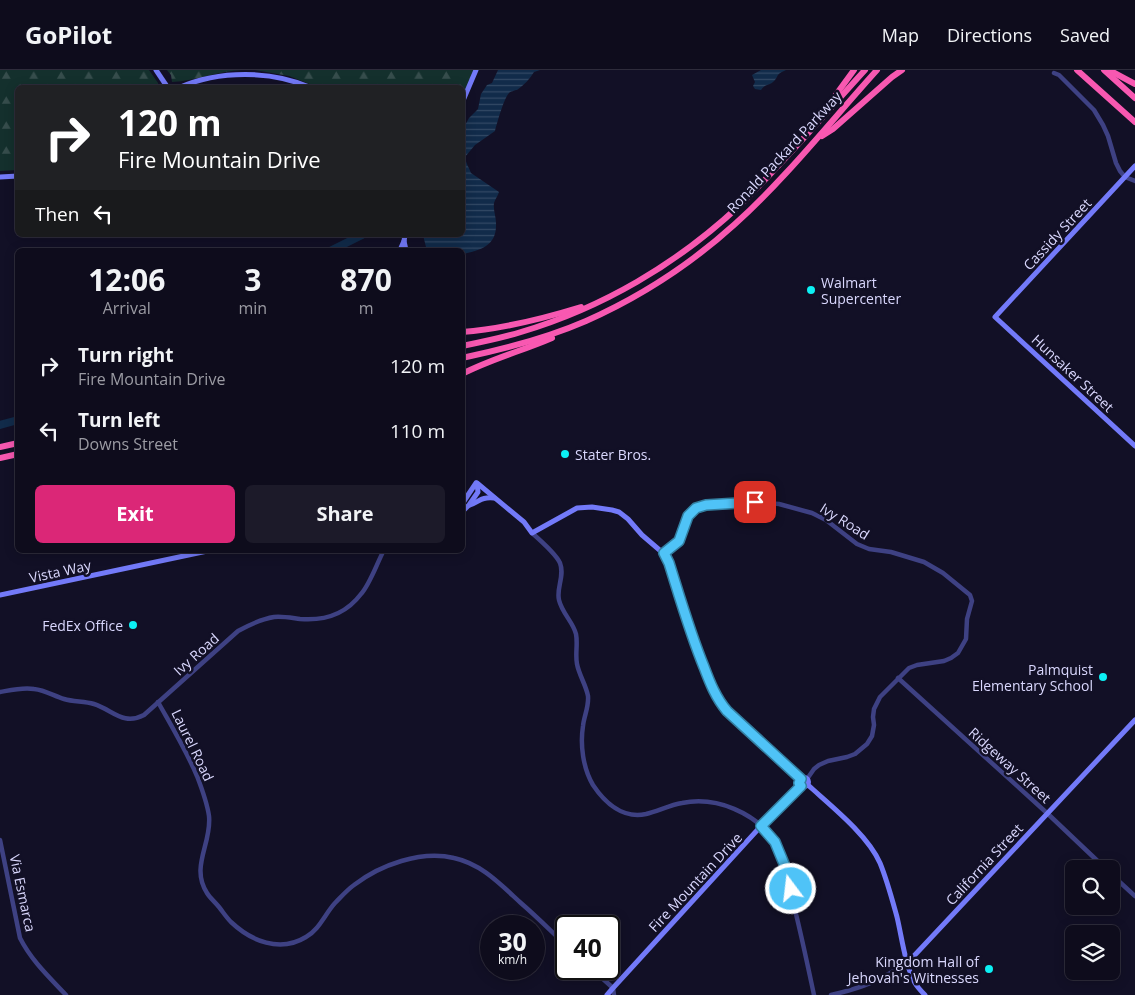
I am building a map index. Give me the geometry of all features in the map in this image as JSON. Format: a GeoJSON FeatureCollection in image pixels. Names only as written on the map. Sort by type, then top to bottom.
{"type":"FeatureCollection","features":[{"type":"Feature","properties":{"kind":"highway"},"geometry":{"type":"LineString","coordinates":[[812,127],[854,70]]}},
{"type":"Feature","properties":{"kind":"highway","name":"Ronald Packard Parkway"},"geometry":{"type":"LineString","coordinates":[[465,346],[487,342],[534,328],[577,312],[635,284],[671,260],[709,232],[738,206],[865,70]]}},
{"type":"Feature","properties":{"kind":"highway","name":"Ronald Packard Parkway"},"geometry":{"type":"LineString","coordinates":[[465,357],[530,341],[586,321],[660,281],[714,242],[768,192],[877,70]]}},
{"type":"Feature","properties":{"kind":"highway"},"geometry":{"type":"LineString","coordinates":[[817,139],[833,129],[902,70]]}},
{"type":"Feature","properties":{"kind":"highway"},"geometry":{"type":"LineString","coordinates":[[1070,70],[1088,80]]}},
{"type":"Feature","properties":{"kind":"highway"},"geometry":{"type":"LineString","coordinates":[[1077,70],[1135,122]]}},
{"type":"Feature","properties":{"kind":"highway"},"geometry":{"type":"LineString","coordinates":[[1104,70],[1135,98]]}},
{"type":"Feature","properties":{"kind":"highway"},"geometry":{"type":"LineString","coordinates":[[1109,70],[1135,84]]}},
{"type":"Feature","properties":{"kind":"highway"},"geometry":{"type":"LineString","coordinates":[[465,332],[490,330],[535,320],[608,298]]}},
{"type":"Feature","properties":{"kind":"highway"},"geometry":{"type":"LineString","coordinates":[[465,372],[530,348],[586,321]]}},
{"type":"Feature","properties":{"kind":"highway"},"geometry":{"type":"LineString","coordinates":[[0,446],[15,444]]}},
{"type":"Feature","properties":{"kind":"highway"},"geometry":{"type":"LineString","coordinates":[[0,458],[15,455]]}},
{"type":"Feature","properties":{"kind":"main road"},"geometry":{"type":"LineString","coordinates":[[156,70],[166,85]]}},
{"type":"Feature","properties":{"kind":"main road"},"geometry":{"type":"LineString","coordinates":[[465,96],[476,70]]}},
{"type":"Feature","properties":{"kind":"main road"},"geometry":{"type":"LineString","coordinates":[[184,85],[210,76],[237,71],[280,76],[306,85]]}},
{"type":"Feature","properties":{"kind":"main road","name":"Cassidy Street"},"geometry":{"type":"LineString","coordinates":[[995,317],[1135,166]]}},
{"type":"Feature","properties":{"kind":"main road"},"geometry":{"type":"LineString","coordinates":[[0,177],[15,176]]}},
{"type":"Feature","properties":{"kind":"main road","name":"Hunsaker Street"},"geometry":{"type":"LineString","coordinates":[[995,317],[1135,446]]}},
{"type":"Feature","properties":{"kind":"main road"},"geometry":{"type":"LineString","coordinates":[[477,483],[524,522],[532,533],[577,508],[586,506],[602,508],[616,511],[625,516],[642,535],[664,553],[669,563],[690,633],[720,703],[805,781],[872,847],[880,863],[891,896],[907,962],[916,984],[925,995]]}},
{"type":"Feature","properties":{"kind":"main road"},"geometry":{"type":"LineString","coordinates":[[465,500],[477,483]]}},
{"type":"Feature","properties":{"kind":"main road"},"geometry":{"type":"LineString","coordinates":[[465,509],[478,492],[477,483]]}},
{"type":"Feature","properties":{"kind":"main road"},"geometry":{"type":"LineString","coordinates":[[469,505],[481,499],[494,498]]}},
{"type":"Feature","properties":{"kind":"main road","name":"Vista Way"},"geometry":{"type":"LineString","coordinates":[[0,595],[198,553]]}},
{"type":"Feature","properties":{"kind":"main road","name":"California Street"},"geometry":{"type":"LineString","coordinates":[[907,962],[1135,720]]}},
{"type":"Feature","properties":{"kind":"main road","name":"Fire Mountain Drive"},"geometry":{"type":"LineString","coordinates":[[607,995],[761,826],[801,786],[799,783],[805,781]]}},
{"type":"Feature","properties":{"kind":"street"},"geometry":{"type":"LineString","coordinates":[[1054,73],[1059,75],[1094,110],[1108,136],[1120,171],[1125,177],[1135,181]]}},
{"type":"Feature","properties":{"kind":"street","name":"Ivy Road"},"geometry":{"type":"LineString","coordinates":[[664,553],[679,541],[688,516],[696,508],[706,505],[755,502],[779,504],[812,513],[826,520],[857,544],[869,549],[891,552],[928,564],[943,573],[972,598],[967,619],[966,639],[958,653],[952,658],[916,665],[909,668],[898,678]]}},
{"type":"Feature","properties":{"kind":"street"},"geometry":{"type":"LineString","coordinates":[[532,533],[555,555],[560,564],[562,580],[559,600],[576,634],[576,661],[588,696],[582,726],[582,746],[592,783],[602,797],[614,808],[628,814],[644,814],[698,801],[721,804],[741,812],[761,826],[775,842],[787,871],[814,995]]}},
{"type":"Feature","properties":{"kind":"street","name":"Ivy Road"},"geometry":{"type":"LineString","coordinates":[[0,692],[36,689],[60,698],[88,702],[127,719],[137,719],[144,715],[238,631],[248,625],[273,617],[311,620],[325,618],[347,609],[363,593],[383,553]]}},
{"type":"Feature","properties":{"kind":"street"},"geometry":{"type":"LineString","coordinates":[[805,781],[819,765],[828,760],[855,754],[867,744],[872,736],[874,709],[880,698],[898,678]]}},
{"type":"Feature","properties":{"kind":"street","name":"Ridgeway Street"},"geometry":{"type":"LineString","coordinates":[[898,678],[1097,860]]}},
{"type":"Feature","properties":{"kind":"street","name":"Laurel Road"},"geometry":{"type":"LineString","coordinates":[[158,702],[186,751],[205,796],[209,816],[209,830],[200,866],[200,878],[212,900],[231,922],[245,933],[272,945],[295,943],[316,930],[334,904],[353,885],[371,874],[392,864],[414,858],[445,856],[467,862],[491,876],[555,935]]}},
{"type":"Feature","properties":{"kind":"street","name":"Via Esmarca"},"geometry":{"type":"LineString","coordinates":[[0,840],[20,938],[36,964],[66,995]]}},
{"type":"Feature","properties":{"kind":"street"},"geometry":{"type":"LineString","coordinates":[[1120,882],[1135,896]]}},
{"type":"Feature","properties":{"kind":"street","name":"California Street"},"geometry":{"type":"LineString","coordinates":[[831,995],[880,980],[907,962]]}},
{"type":"Feature","properties":{"kind":"street"},"geometry":{"type":"LineString","coordinates":[[604,980],[613,988],[614,995]]}},
{"type":"Feature","properties":{"kind":"green space"},"geometry":{"type":"Polygon","coordinates":[[[0,70],[149,70],[158,83],[158,85],[15,85],[15,170],[0,171],[0,70]]]}},
{"type":"Feature","properties":{"kind":"green space"},"geometry":{"type":"Polygon","coordinates":[[[167,70],[242,70],[172,82],[171,75],[167,70]]]}},
{"type":"Feature","properties":{"kind":"green space"},"geometry":{"type":"Polygon","coordinates":[[[255,70],[474,70],[465,93],[465,85],[312,85],[289,76],[255,70]]]}},
{"type":"Feature","properties":{"kind":"water"},"geometry":{"type":"Polygon","coordinates":[[[498,70],[540,70],[534,72],[527,82],[517,90],[509,93],[495,131],[475,145],[465,157],[465,125],[478,109],[481,94],[487,85],[492,83],[498,70]]]}},
{"type":"Feature","properties":{"kind":"water"},"geometry":{"type":"Polygon","coordinates":[[[761,70],[786,70],[778,74],[773,82],[761,90],[755,89],[753,86],[755,82],[752,75],[761,70]]]}},
{"type":"Feature","properties":{"kind":"water"},"geometry":{"type":"Polygon","coordinates":[[[465,157],[471,173],[499,192],[494,203],[496,231],[494,237],[487,246],[465,254],[465,248],[426,247],[424,237],[465,237],[465,157]]]}},
{"type":"Feature","properties":{"kind":"waterway"},"geometry":{"type":"LineString","coordinates":[[336,248],[358,237]]}},
{"type":"Feature","properties":{"kind":"waterway"},"geometry":{"type":"LineString","coordinates":[[0,425],[15,421]]}},
{"type":"Feature","properties":{"kind":"place","name":"Walmart Supercenter"},"geometry":{"type":"Point","coordinates":[811,290]}},
{"type":"Feature","properties":{"kind":"place","name":"Stater Bros."},"geometry":{"type":"Point","coordinates":[565,454]}},
{"type":"Feature","properties":{"kind":"place","name":"FedEx Office"},"geometry":{"type":"Point","coordinates":[133,625]}},
{"type":"Feature","properties":{"kind":"place","name":"Palmquist Elementary School"},"geometry":{"type":"Point","coordinates":[1103,677]}},
{"type":"Feature","properties":{"kind":"place","name":"Kingdom Hall of Jehovah's Witnesses"},"geometry":{"type":"Point","coordinates":[989,969]}},
{"type":"Feature","properties":{"kind":"route"},"geometry":{"type":"LineString","coordinates":[[755,502],[706,505],[696,508],[688,516],[679,541],[664,553],[669,563],[690,633],[720,703],[801,779],[799,783],[801,786],[761,826],[775,842],[787,871],[791,889]]}}]}
